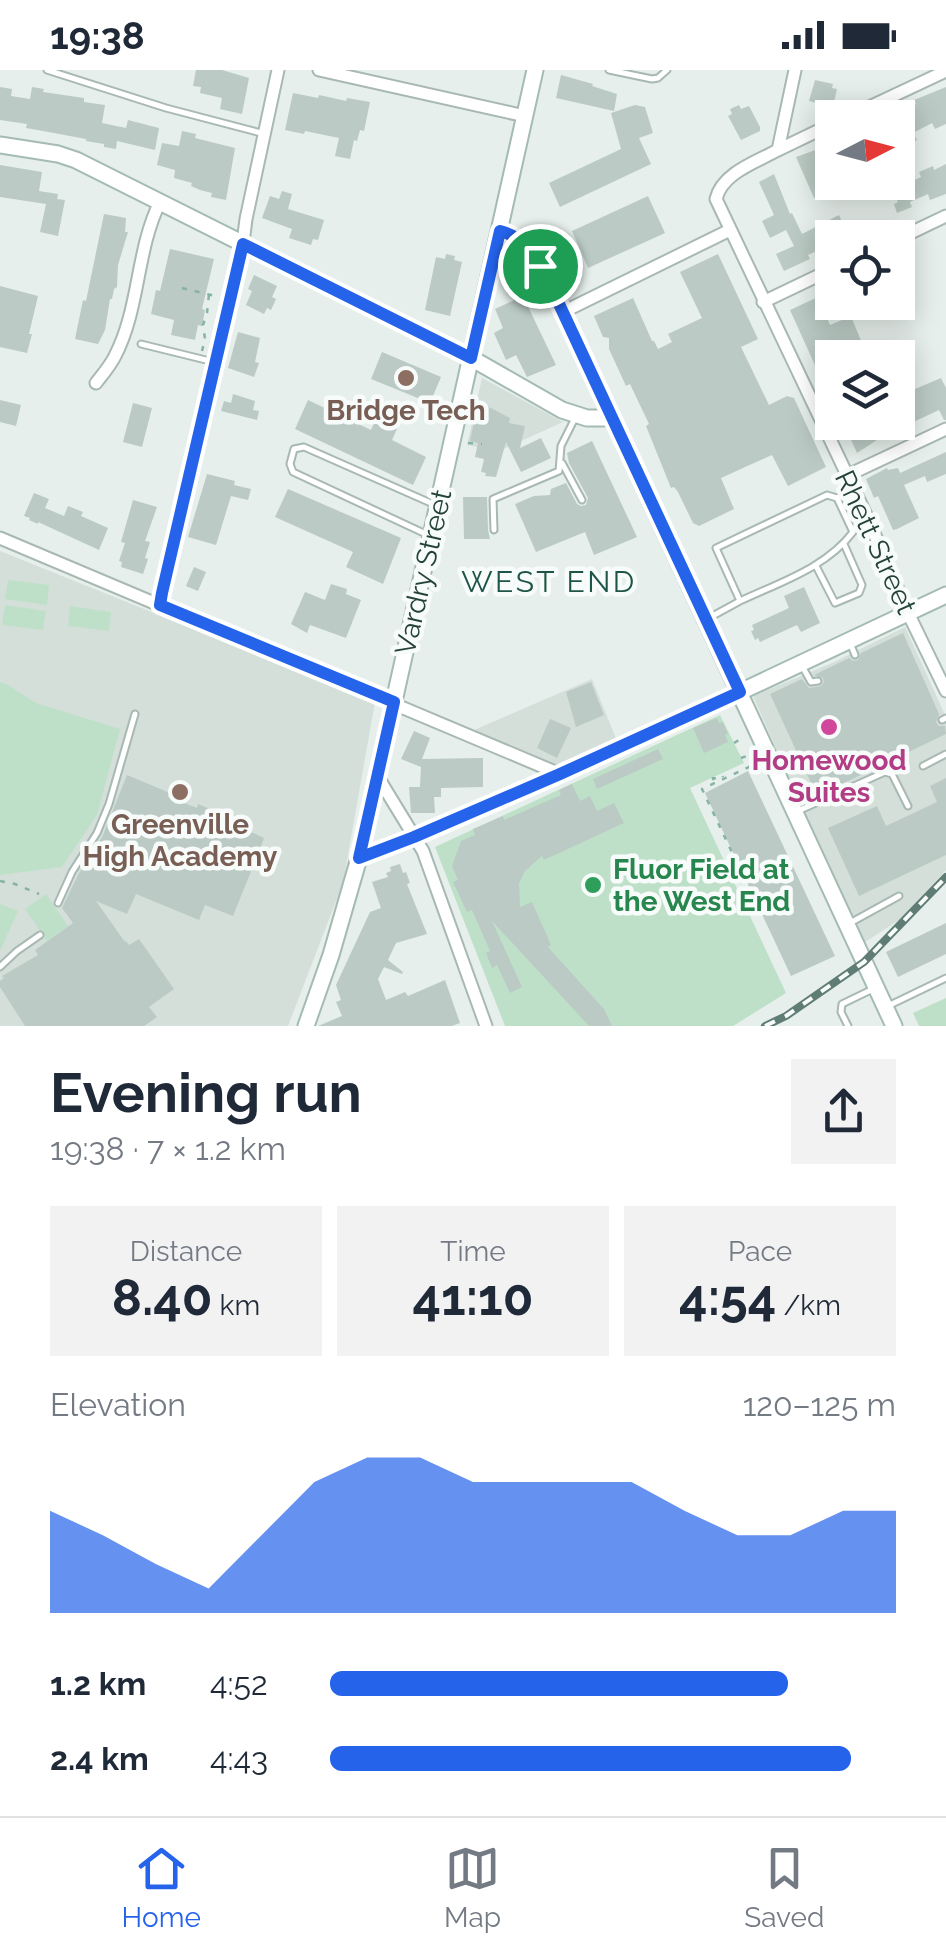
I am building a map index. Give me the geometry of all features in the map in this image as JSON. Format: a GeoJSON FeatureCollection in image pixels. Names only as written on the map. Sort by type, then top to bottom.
{"type":"FeatureCollection","features":[{"type":"Feature","properties":{"kind":"main road","name":"Vardry Street"},"geometry":{"type":"LineString","coordinates":[[306,1026],[359,858],[536,70]]}},
{"type":"Feature","properties":{"kind":"main road"},"geometry":{"type":"LineString","coordinates":[[0,146],[76,160],[471,358],[562,410],[588,418],[612,418]]}},
{"type":"Feature","properties":{"kind":"main road"},"geometry":{"type":"LineString","coordinates":[[500,231],[527,244],[563,312],[894,1026]]}},
{"type":"Feature","properties":{"kind":"main road"},"geometry":{"type":"LineString","coordinates":[[740,692],[801,663],[852,648],[908,612],[946,595]]}},
{"type":"Feature","properties":{"kind":"street"},"geometry":{"type":"LineString","coordinates":[[160,605],[212,358],[243,244],[278,70]]}},
{"type":"Feature","properties":{"kind":"street"},"geometry":{"type":"LineString","coordinates":[[319,70],[525,116]]}},
{"type":"Feature","properties":{"kind":"street"},"geometry":{"type":"LineString","coordinates":[[778,150],[796,70]]}},
{"type":"Feature","properties":{"kind":"street"},"geometry":{"type":"LineString","coordinates":[[884,100],[946,71]]}},
{"type":"Feature","properties":{"kind":"street"},"geometry":{"type":"LineString","coordinates":[[778,150],[815,132]]}},
{"type":"Feature","properties":{"kind":"street","name":"Rhett Street"},"geometry":{"type":"LineString","coordinates":[[778,150],[728,178],[716,200],[946,691]]}},
{"type":"Feature","properties":{"kind":"street"},"geometry":{"type":"LineString","coordinates":[[96,382],[120,344],[149,225],[160,202]]}},
{"type":"Feature","properties":{"kind":"street"},"geometry":{"type":"LineString","coordinates":[[915,231],[946,216]]}},
{"type":"Feature","properties":{"kind":"street"},"geometry":{"type":"LineString","coordinates":[[563,312],[730,230]]}},
{"type":"Feature","properties":{"kind":"street"},"geometry":{"type":"LineString","coordinates":[[763,302],[815,277]]}},
{"type":"Feature","properties":{"kind":"street"},"geometry":{"type":"LineString","coordinates":[[846,476],[946,430]]}},
{"type":"Feature","properties":{"kind":"street"},"geometry":{"type":"LineString","coordinates":[[0,538],[560,774]]}},
{"type":"Feature","properties":{"kind":"street"},"geometry":{"type":"LineString","coordinates":[[359,858],[560,774],[740,692]]}},
{"type":"Feature","properties":{"kind":"street"},"geometry":{"type":"LineString","coordinates":[[376,774],[422,852],[486,1026]]}},
{"type":"Feature","properties":{"kind":"lane"},"geometry":{"type":"LineString","coordinates":[[47,70],[264,134]]}},
{"type":"Feature","properties":{"kind":"lane"},"geometry":{"type":"LineString","coordinates":[[609,70],[652,79],[666,70]]}},
{"type":"Feature","properties":{"kind":"lane"},"geometry":{"type":"LineString","coordinates":[[142,344],[212,358]]}},
{"type":"Feature","properties":{"kind":"lane"},"geometry":{"type":"LineString","coordinates":[[494,530],[493,499],[558,471],[561,446],[576,416]]}},
{"type":"Feature","properties":{"kind":"lane"},"geometry":{"type":"LineString","coordinates":[[431,536],[293,472],[290,464],[294,450],[304,446],[438,506]]}},
{"type":"Feature","properties":{"kind":"lane"},"geometry":{"type":"LineString","coordinates":[[560,460],[582,500]]}},
{"type":"Feature","properties":{"kind":"lane"},"geometry":{"type":"LineString","coordinates":[[740,601],[716,548],[827,495],[837,498],[853,489]]}},
{"type":"Feature","properties":{"kind":"lane"},"geometry":{"type":"LineString","coordinates":[[706,620],[816,565],[844,544],[853,532],[837,498]]}},
{"type":"Feature","properties":{"kind":"lane"},"geometry":{"type":"LineString","coordinates":[[851,528],[868,519]]}},
{"type":"Feature","properties":{"kind":"lane"},"geometry":{"type":"LineString","coordinates":[[816,565],[835,603],[859,593],[862,585],[844,544]]}},
{"type":"Feature","properties":{"kind":"lane"},"geometry":{"type":"LineString","coordinates":[[801,663],[808,680],[818,680]]}},
{"type":"Feature","properties":{"kind":"lane"},"geometry":{"type":"LineString","coordinates":[[58,903],[109,804],[134,714]]}},
{"type":"Feature","properties":{"kind":"lane"},"geometry":{"type":"LineString","coordinates":[[923,766],[946,754]]}},
{"type":"Feature","properties":{"kind":"lane"},"geometry":{"type":"LineString","coordinates":[[795,812],[884,772],[892,774],[908,806]]}},
{"type":"Feature","properties":{"kind":"lane"},"geometry":{"type":"LineString","coordinates":[[847,924],[898,896]]}},
{"type":"Feature","properties":{"kind":"lane"},"geometry":{"type":"LineString","coordinates":[[0,967],[40,935]]}},
{"type":"Feature","properties":{"kind":"lane"},"geometry":{"type":"LineString","coordinates":[[885,1008],[946,978]]}},
{"type":"Feature","properties":{"kind":"lane"},"geometry":{"type":"LineString","coordinates":[[848,1026],[841,1012],[842,1004],[876,988]]}},
{"type":"Feature","properties":{"kind":"path"},"geometry":{"type":"LineString","coordinates":[[182,288],[220,297]]}},
{"type":"Feature","properties":{"kind":"path"},"geometry":{"type":"LineString","coordinates":[[209,294],[202,350],[212,358]]}},
{"type":"Feature","properties":{"kind":"path"},"geometry":{"type":"LineString","coordinates":[[466,442],[482,444]]}},
{"type":"Feature","properties":{"kind":"path"},"geometry":{"type":"LineString","coordinates":[[734,743],[740,740]]}},
{"type":"Feature","properties":{"kind":"path"},"geometry":{"type":"LineString","coordinates":[[737,863],[702,789],[752,766]]}},
{"type":"Feature","properties":{"kind":"path"},"geometry":{"type":"LineString","coordinates":[[712,777],[722,775],[724,779]]}},
{"type":"Feature","properties":{"kind":"path"},"geometry":{"type":"LineString","coordinates":[[0,882],[39,894]]}},
{"type":"Feature","properties":{"kind":"shaded area"},"geometry":{"type":"Polygon","coordinates":[[[482,378],[563,422],[499,451],[467,445],[482,378]]]}},
{"type":"Feature","properties":{"kind":"shaded area","name":"Greenville High Academy"},"geometry":{"type":"Polygon","coordinates":[[[0,551],[375,702],[343,883],[288,1026],[0,1026],[0,551]]]}},
{"type":"Feature","properties":{"kind":"shaded area"},"geometry":{"type":"Polygon","coordinates":[[[905,627],[946,717],[946,870],[902,918],[862,944],[753,696],[905,627]]]}},
{"type":"Feature","properties":{"kind":"shaded area"},"geometry":{"type":"Polygon","coordinates":[[[592,679],[617,741],[557,766],[474,730],[592,679]]]}},
{"type":"Feature","properties":{"kind":"green space"},"geometry":{"type":"Polygon","coordinates":[[[8,580],[49,585],[47,605],[5,599],[8,580]]]}},
{"type":"Feature","properties":{"kind":"green space"},"geometry":{"type":"Polygon","coordinates":[[[5,605],[46,611],[43,630],[2,625],[5,605]]]}},
{"type":"Feature","properties":{"kind":"green space"},"geometry":{"type":"Polygon","coordinates":[[[70,606],[111,612],[109,631],[68,626],[70,606]]]}},
{"type":"Feature","properties":{"kind":"green space"},"geometry":{"type":"Polygon","coordinates":[[[0,682],[36,703],[120,729],[97,815],[62,867],[0,875],[0,682]]]}},
{"type":"Feature","properties":{"kind":"green space","name":"Fluor Field at the West End"},"geometry":{"type":"Polygon","coordinates":[[[720,715],[744,763],[690,788],[786,993],[733,1026],[505,1026],[435,847],[720,715]]]}},
{"type":"Feature","properties":{"kind":"green space"},"geometry":{"type":"Polygon","coordinates":[[[46,894],[68,926],[47,941],[25,909],[46,894]]]}},
{"type":"Feature","properties":{"kind":"green space"},"geometry":{"type":"Polygon","coordinates":[[[0,904],[18,911],[0,951],[0,904]]]}},
{"type":"Feature","properties":{"kind":"green space"},"geometry":{"type":"Polygon","coordinates":[[[946,998],[946,1026],[919,1026],[913,1013],[946,998]]]}},
{"type":"Feature","properties":{"kind":"building"},"geometry":{"type":"Polygon","coordinates":[[[196,70],[222,70],[249,78],[242,114],[220,109],[222,98],[200,93],[201,87],[193,86],[196,70]]]}},
{"type":"Feature","properties":{"kind":"building"},"geometry":{"type":"Polygon","coordinates":[[[561,75],[617,94],[614,111],[556,98],[561,75]]]}},
{"type":"Feature","properties":{"kind":"building"},"geometry":{"type":"Polygon","coordinates":[[[815,80],[833,84],[832,88],[837,89],[834,100],[809,101],[815,80]]]}},
{"type":"Feature","properties":{"kind":"building"},"geometry":{"type":"Polygon","coordinates":[[[0,87],[12,89],[11,96],[30,99],[32,87],[105,105],[102,123],[126,128],[128,120],[159,128],[155,150],[117,141],[116,149],[104,147],[86,139],[0,120],[0,87]]]}},
{"type":"Feature","properties":{"kind":"building"},"geometry":{"type":"Polygon","coordinates":[[[946,87],[946,124],[935,129],[932,123],[915,132],[914,100],[946,87]]]}},
{"type":"Feature","properties":{"kind":"building"},"geometry":{"type":"Polygon","coordinates":[[[293,93],[370,102],[364,131],[360,130],[357,141],[354,140],[350,159],[335,156],[339,138],[285,130],[293,93]]]}},
{"type":"Feature","properties":{"kind":"building"},"geometry":{"type":"Polygon","coordinates":[[[635,105],[645,107],[653,133],[639,138],[651,164],[560,207],[549,183],[621,149],[611,113],[635,105]]]}},
{"type":"Feature","properties":{"kind":"building"},"geometry":{"type":"Polygon","coordinates":[[[739,105],[741,109],[749,106],[760,127],[760,131],[741,140],[728,116],[732,114],[730,109],[739,105]]]}},
{"type":"Feature","properties":{"kind":"building"},"geometry":{"type":"Polygon","coordinates":[[[182,131],[235,148],[226,200],[211,197],[212,193],[174,178],[175,170],[157,165],[162,143],[179,146],[182,131]]]}},
{"type":"Feature","properties":{"kind":"building"},"geometry":{"type":"Polygon","coordinates":[[[815,150],[814,198],[796,157],[815,150]]]}},
{"type":"Feature","properties":{"kind":"building"},"geometry":{"type":"Polygon","coordinates":[[[946,164],[946,194],[930,200],[928,194],[915,200],[919,172],[933,166],[934,170],[946,164]]]}},
{"type":"Feature","properties":{"kind":"building"},"geometry":{"type":"Polygon","coordinates":[[[0,165],[42,172],[39,191],[58,194],[57,199],[65,200],[58,236],[40,232],[46,204],[0,197],[0,165]]]}},
{"type":"Feature","properties":{"kind":"building"},"geometry":{"type":"Polygon","coordinates":[[[774,174],[802,234],[815,227],[815,252],[808,255],[810,259],[784,271],[776,254],[794,246],[786,230],[770,238],[762,221],[774,215],[759,182],[774,174]]]}},
{"type":"Feature","properties":{"kind":"building"},"geometry":{"type":"Polygon","coordinates":[[[282,191],[292,194],[288,209],[324,220],[318,240],[313,239],[311,245],[289,238],[292,229],[262,218],[270,196],[279,199],[282,191]]]}},
{"type":"Feature","properties":{"kind":"building"},"geometry":{"type":"Polygon","coordinates":[[[648,196],[665,233],[588,268],[572,231],[648,196]]]}},
{"type":"Feature","properties":{"kind":"building"},"geometry":{"type":"Polygon","coordinates":[[[914,200],[910,202],[912,207],[897,213],[894,204],[914,200]]]}},
{"type":"Feature","properties":{"kind":"building"},"geometry":{"type":"Polygon","coordinates":[[[104,214],[126,218],[128,232],[118,265],[117,287],[98,344],[75,339],[104,214]]]}},
{"type":"Feature","properties":{"kind":"building"},"geometry":{"type":"Polygon","coordinates":[[[170,249],[214,259],[202,326],[198,325],[195,340],[171,335],[174,320],[151,314],[170,249]]]}},
{"type":"Feature","properties":{"kind":"building"},"geometry":{"type":"Polygon","coordinates":[[[446,254],[462,262],[450,316],[425,310],[436,257],[445,259],[446,254]]]}},
{"type":"Feature","properties":{"kind":"building"},"geometry":{"type":"Polygon","coordinates":[[[718,254],[758,339],[741,347],[769,405],[787,396],[794,398],[826,467],[788,486],[772,455],[721,478],[734,509],[699,526],[693,523],[678,492],[671,488],[646,426],[649,424],[630,384],[626,386],[609,349],[609,338],[603,337],[594,316],[633,298],[658,349],[672,342],[668,334],[702,318],[680,272],[718,254]]]}},
{"type":"Feature","properties":{"kind":"building"},"geometry":{"type":"Polygon","coordinates":[[[254,275],[277,286],[271,310],[267,308],[264,314],[246,305],[254,275]]]}},
{"type":"Feature","properties":{"kind":"building"},"geometry":{"type":"Polygon","coordinates":[[[0,286],[38,296],[27,353],[0,347],[0,286]]]}},
{"type":"Feature","properties":{"kind":"building"},"geometry":{"type":"Polygon","coordinates":[[[523,296],[556,365],[527,377],[516,355],[506,360],[494,333],[503,328],[495,309],[523,296]]]}},
{"type":"Feature","properties":{"kind":"building"},"geometry":{"type":"Polygon","coordinates":[[[815,298],[815,320],[828,320],[830,325],[853,320],[861,340],[815,340],[815,365],[790,310],[815,298]]]}},
{"type":"Feature","properties":{"kind":"building"},"geometry":{"type":"Polygon","coordinates":[[[238,332],[260,338],[254,377],[228,368],[238,332]]]}},
{"type":"Feature","properties":{"kind":"building","name":"Bridge Tech"},"geometry":{"type":"Polygon","coordinates":[[[382,352],[441,377],[430,403],[371,379],[382,352]]]}},
{"type":"Feature","properties":{"kind":"building"},"geometry":{"type":"Polygon","coordinates":[[[941,378],[946,388],[946,420],[939,410],[915,421],[915,389],[941,378]]]}},
{"type":"Feature","properties":{"kind":"building"},"geometry":{"type":"Polygon","coordinates":[[[233,394],[255,401],[257,420],[221,411],[224,401],[231,403],[233,394]]]}},
{"type":"Feature","properties":{"kind":"building"},"geometry":{"type":"Polygon","coordinates":[[[0,400],[21,405],[16,426],[0,422],[0,400]]]}},
{"type":"Feature","properties":{"kind":"building"},"geometry":{"type":"Polygon","coordinates":[[[308,400],[371,430],[383,403],[404,413],[392,440],[426,457],[413,485],[295,429],[308,400]]]}},
{"type":"Feature","properties":{"kind":"building"},"geometry":{"type":"Polygon","coordinates":[[[133,403],[152,408],[142,447],[123,442],[133,403]]]}},
{"type":"Feature","properties":{"kind":"building"},"geometry":{"type":"Polygon","coordinates":[[[489,407],[510,418],[509,423],[525,426],[520,448],[541,438],[551,458],[521,472],[506,442],[496,477],[485,476],[481,472],[484,459],[475,457],[478,443],[470,441],[474,422],[485,425],[489,407]]]}},
{"type":"Feature","properties":{"kind":"building"},"geometry":{"type":"Polygon","coordinates":[[[851,440],[877,440],[857,453],[851,440]]]}},
{"type":"Feature","properties":{"kind":"building"},"geometry":{"type":"Polygon","coordinates":[[[592,441],[637,537],[594,555],[585,532],[536,552],[515,504],[534,496],[550,495],[551,489],[566,483],[577,504],[586,505],[588,498],[567,453],[592,441]]]}},
{"type":"Feature","properties":{"kind":"building"},"geometry":{"type":"Polygon","coordinates":[[[946,452],[946,474],[927,482],[925,476],[904,485],[919,518],[893,530],[866,479],[887,468],[898,468],[900,473],[946,452]]]}},
{"type":"Feature","properties":{"kind":"building"},"geometry":{"type":"Polygon","coordinates":[[[207,474],[251,489],[248,500],[231,496],[216,545],[188,537],[207,474]]]}},
{"type":"Feature","properties":{"kind":"building"},"geometry":{"type":"Polygon","coordinates":[[[288,489],[401,538],[383,584],[346,567],[353,552],[275,517],[288,489]]]}},
{"type":"Feature","properties":{"kind":"building"},"geometry":{"type":"Polygon","coordinates":[[[34,493],[49,499],[45,508],[64,516],[68,506],[108,528],[99,550],[24,516],[34,493]]]}},
{"type":"Feature","properties":{"kind":"building"},"geometry":{"type":"Polygon","coordinates":[[[463,497],[487,497],[490,539],[464,539],[463,497]]]}},
{"type":"Feature","properties":{"kind":"building"},"geometry":{"type":"Polygon","coordinates":[[[133,500],[157,507],[145,541],[150,542],[143,574],[121,567],[119,561],[133,500]]]}},
{"type":"Feature","properties":{"kind":"building"},"geometry":{"type":"Polygon","coordinates":[[[194,567],[206,572],[198,591],[186,586],[194,567]]]}},
{"type":"Feature","properties":{"kind":"building"},"geometry":{"type":"Polygon","coordinates":[[[331,584],[347,589],[346,594],[361,600],[346,638],[310,625],[307,633],[291,624],[305,592],[325,600],[331,584]]]}},
{"type":"Feature","properties":{"kind":"building"},"geometry":{"type":"Polygon","coordinates":[[[804,587],[820,623],[801,632],[797,625],[760,642],[755,640],[752,625],[789,608],[784,596],[804,587]]]}},
{"type":"Feature","properties":{"kind":"building"},"geometry":{"type":"Polygon","coordinates":[[[903,633],[939,714],[936,722],[945,726],[946,734],[817,796],[770,694],[802,679],[809,688],[821,686],[823,678],[814,675],[849,658],[858,660],[861,653],[903,633]]]}},
{"type":"Feature","properties":{"kind":"building"},"geometry":{"type":"Polygon","coordinates":[[[591,682],[604,715],[576,727],[566,692],[591,682]]]}},
{"type":"Feature","properties":{"kind":"building"},"geometry":{"type":"Polygon","coordinates":[[[717,718],[719,723],[723,722],[728,742],[704,753],[693,728],[717,718]]]}},
{"type":"Feature","properties":{"kind":"building"},"geometry":{"type":"Polygon","coordinates":[[[550,719],[571,728],[557,758],[537,748],[550,719]]]}},
{"type":"Feature","properties":{"kind":"building"},"geometry":{"type":"Polygon","coordinates":[[[414,731],[430,738],[422,759],[483,758],[483,787],[441,788],[441,797],[434,797],[435,813],[411,813],[409,787],[420,787],[421,767],[401,759],[414,731]]]}},
{"type":"Feature","properties":{"kind":"building"},"geometry":{"type":"Polygon","coordinates":[[[658,749],[663,759],[597,789],[593,779],[658,749]]]}},
{"type":"Feature","properties":{"kind":"building"},"geometry":{"type":"Polygon","coordinates":[[[748,771],[835,956],[791,976],[705,793],[748,771]]]}},
{"type":"Feature","properties":{"kind":"building"},"geometry":{"type":"Polygon","coordinates":[[[127,775],[170,793],[168,797],[225,815],[223,819],[264,838],[233,916],[205,905],[199,920],[136,894],[127,914],[96,901],[125,942],[129,945],[139,939],[174,989],[149,1007],[157,1017],[144,1026],[25,1026],[0,987],[2,976],[38,955],[35,950],[73,923],[62,908],[103,835],[127,775]]]}},
{"type":"Feature","properties":{"kind":"building"},"geometry":{"type":"Polygon","coordinates":[[[946,778],[946,855],[859,896],[828,828],[877,806],[886,826],[937,802],[930,786],[946,778]]]}},
{"type":"Feature","properties":{"kind":"building"},"geometry":{"type":"Polygon","coordinates":[[[572,784],[580,801],[590,796],[597,811],[614,803],[624,823],[544,860],[542,856],[525,871],[519,883],[520,907],[532,902],[551,945],[548,947],[604,1009],[612,1026],[589,1026],[492,921],[522,987],[510,993],[497,965],[492,968],[486,953],[490,951],[472,910],[467,912],[453,882],[458,880],[452,866],[461,841],[475,835],[473,829],[561,795],[559,790],[572,784]]]}},
{"type":"Feature","properties":{"kind":"building"},"geometry":{"type":"Polygon","coordinates":[[[400,864],[427,934],[396,943],[388,960],[402,974],[384,967],[378,979],[386,1000],[405,992],[408,996],[445,980],[460,1023],[318,1026],[342,1016],[336,1002],[341,1000],[336,985],[370,912],[381,908],[372,882],[388,877],[390,867],[400,864]]]}},
{"type":"Feature","properties":{"kind":"building"},"geometry":{"type":"Polygon","coordinates":[[[946,923],[946,954],[898,977],[886,952],[946,923]]]}},
{"type":"Feature","properties":{"kind":"railway"},"geometry":{"type":"LineString","coordinates":[[765,1026],[786,1016],[864,962],[946,877]]}},
{"type":"Feature","properties":{"kind":"place","name":"Bridge Tech"},"geometry":{"type":"Point","coordinates":[406,378]}},
{"type":"Feature","properties":{"kind":"place","name":"Homewood Suites"},"geometry":{"type":"Point","coordinates":[829,727]}},
{"type":"Feature","properties":{"kind":"place","name":"Greenville High Academy"},"geometry":{"type":"Point","coordinates":[180,792]}},
{"type":"Feature","properties":{"kind":"place","name":"Fluor Field at the West End"},"geometry":{"type":"Point","coordinates":[593,885]}},
{"type":"Feature","properties":{"kind":"district","name":"WEST END"},"geometry":{"type":"Point","coordinates":[549,582]}},
{"type":"Feature","properties":{"kind":"route"},"geometry":{"type":"LineString","coordinates":[[500,231],[527,244],[540,266],[740,692],[560,774],[359,858],[394,702],[160,605],[243,244],[471,358],[500,231]]}}]}
